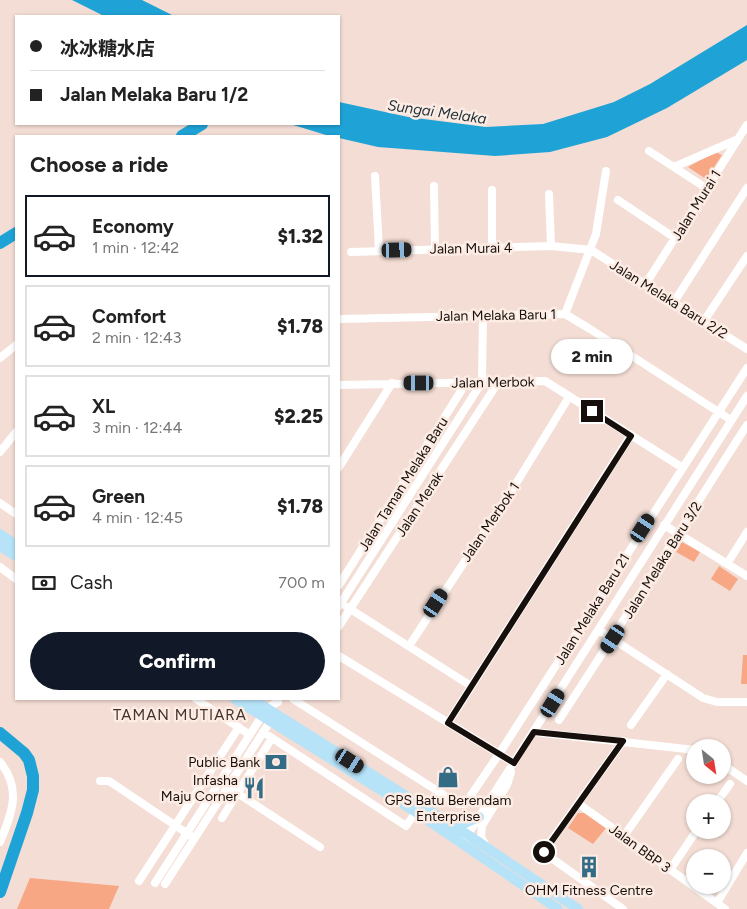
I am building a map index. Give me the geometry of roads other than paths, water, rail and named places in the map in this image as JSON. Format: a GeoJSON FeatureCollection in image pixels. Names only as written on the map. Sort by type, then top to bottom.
{"type":"FeatureCollection","features":[{"type":"Feature","properties":{"kind":"main road"},"geometry":{"type":"LineString","coordinates":[[0,534],[15,544]]}},
{"type":"Feature","properties":{"kind":"main road"},"geometry":{"type":"LineString","coordinates":[[0,546],[15,555]]}},
{"type":"Feature","properties":{"kind":"main road"},"geometry":{"type":"LineString","coordinates":[[237,700],[268,714],[444,820],[578,909]]}},
{"type":"Feature","properties":{"kind":"main road"},"geometry":{"type":"LineString","coordinates":[[253,700],[268,714],[558,909]]}},
{"type":"Feature","properties":{"kind":"main road"},"geometry":{"type":"LineString","coordinates":[[444,820],[458,824],[479,817]]}},
{"type":"Feature","properties":{"kind":"street","name":"Jalan Murai 1"},"geometry":{"type":"LineString","coordinates":[[645,285],[747,124]]}},
{"type":"Feature","properties":{"kind":"street"},"geometry":{"type":"LineString","coordinates":[[674,167],[738,139]]}},
{"type":"Feature","properties":{"kind":"street"},"geometry":{"type":"LineString","coordinates":[[649,151],[706,188]]}},
{"type":"Feature","properties":{"kind":"street"},"geometry":{"type":"LineString","coordinates":[[565,314],[596,234],[606,171]]}},
{"type":"Feature","properties":{"kind":"street"},"geometry":{"type":"LineString","coordinates":[[375,176],[379,250]]}},
{"type":"Feature","properties":{"kind":"street"},"geometry":{"type":"LineString","coordinates":[[434,186],[434,249]]}},
{"type":"Feature","properties":{"kind":"street"},"geometry":{"type":"LineString","coordinates":[[674,302],[747,188]]}},
{"type":"Feature","properties":{"kind":"street"},"geometry":{"type":"LineString","coordinates":[[492,190],[492,247]]}},
{"type":"Feature","properties":{"kind":"street"},"geometry":{"type":"LineString","coordinates":[[549,194],[551,246]]}},
{"type":"Feature","properties":{"kind":"street"},"geometry":{"type":"LineString","coordinates":[[618,200],[675,238]]}},
{"type":"Feature","properties":{"kind":"street","name":"Jalan Murai 4"},"geometry":{"type":"LineString","coordinates":[[351,252],[551,246],[591,250]]}},
{"type":"Feature","properties":{"kind":"street","name":"Jalan Melaka Baru 2/2"},"geometry":{"type":"LineString","coordinates":[[591,250],[747,349]]}},
{"type":"Feature","properties":{"kind":"street"},"geometry":{"type":"LineString","coordinates":[[704,321],[747,256]]}},
{"type":"Feature","properties":{"kind":"street","name":"Jalan Melaka Baru 1"},"geometry":{"type":"LineString","coordinates":[[340,319],[565,314],[731,420]]}},
{"type":"Feature","properties":{"kind":"street"},"geometry":{"type":"LineString","coordinates":[[482,382],[483,316]]}},
{"type":"Feature","properties":{"kind":"street"},"geometry":{"type":"LineString","coordinates":[[0,358],[15,346]]}},
{"type":"Feature","properties":{"kind":"street","name":"Jalan Melaka Baru 21"},"geometry":{"type":"LineString","coordinates":[[295,700],[458,804],[468,802],[747,368]]}},
{"type":"Feature","properties":{"kind":"street","name":"Jalan Merbok"},"geometry":{"type":"LineString","coordinates":[[340,385],[545,381],[569,397]]}},
{"type":"Feature","properties":{"kind":"street","name":"Jalan Taman Melaka Baru"},"geometry":{"type":"LineString","coordinates":[[340,583],[462,392],[464,382]]}},
{"type":"Feature","properties":{"kind":"street","name":"Jalan Merak"},"geometry":{"type":"LineString","coordinates":[[340,605],[482,382]]}},
{"type":"Feature","properties":{"kind":"street","name":"Jalan Merak"},"geometry":{"type":"LineString","coordinates":[[340,624],[499,382]]}},
{"type":"Feature","properties":{"kind":"street"},"geometry":{"type":"LineString","coordinates":[[340,465],[392,383]]}},
{"type":"Feature","properties":{"kind":"street"},"geometry":{"type":"LineString","coordinates":[[461,844],[747,396]]}},
{"type":"Feature","properties":{"kind":"street"},"geometry":{"type":"LineString","coordinates":[[569,397],[683,468]]}},
{"type":"Feature","properties":{"kind":"street","name":"Jalan Merbok 1"},"geometry":{"type":"LineString","coordinates":[[409,646],[517,482],[569,397]]}},
{"type":"Feature","properties":{"kind":"street","name":"Jalan Melaka Baru 3/2"},"geometry":{"type":"LineString","coordinates":[[559,720],[613,639],[747,425]]}},
{"type":"Feature","properties":{"kind":"street"},"geometry":{"type":"LineString","coordinates":[[0,452],[14,436]]}},
{"type":"Feature","properties":{"kind":"street"},"geometry":{"type":"LineString","coordinates":[[448,723],[631,436]]}},
{"type":"Feature","properties":{"kind":"street"},"geometry":{"type":"LineString","coordinates":[[0,503],[15,513]]}},
{"type":"Feature","properties":{"kind":"street"},"geometry":{"type":"LineString","coordinates":[[389,505],[409,519]]}},
{"type":"Feature","properties":{"kind":"street"},"geometry":{"type":"LineString","coordinates":[[664,525],[747,576]]}},
{"type":"Feature","properties":{"kind":"street"},"geometry":{"type":"LineString","coordinates":[[727,564],[747,532]]}},
{"type":"Feature","properties":{"kind":"street"},"geometry":{"type":"LineString","coordinates":[[356,557],[366,564]]}},
{"type":"Feature","properties":{"kind":"street"},"geometry":{"type":"LineString","coordinates":[[0,567],[15,577]]}},
{"type":"Feature","properties":{"kind":"street"},"geometry":{"type":"LineString","coordinates":[[340,605],[350,609],[472,686]]}},
{"type":"Feature","properties":{"kind":"street"},"geometry":{"type":"LineString","coordinates":[[599,630],[703,698],[717,702],[747,702]]}},
{"type":"Feature","properties":{"kind":"street"},"geometry":{"type":"LineString","coordinates":[[340,657],[514,763]]}},
{"type":"Feature","properties":{"kind":"street"},"geometry":{"type":"LineString","coordinates":[[631,725],[667,674]]}},
{"type":"Feature","properties":{"kind":"street"},"geometry":{"type":"LineString","coordinates":[[197,700],[250,735]]}},
{"type":"Feature","properties":{"kind":"street"},"geometry":{"type":"LineString","coordinates":[[155,883],[250,735],[278,700]]}},
{"type":"Feature","properties":{"kind":"street"},"geometry":{"type":"LineString","coordinates":[[165,884],[263,732],[268,714]]}},
{"type":"Feature","properties":{"kind":"street"},"geometry":{"type":"LineString","coordinates":[[139,881],[239,728]]}},
{"type":"Feature","properties":{"kind":"street"},"geometry":{"type":"LineString","coordinates":[[263,732],[385,814],[406,826],[416,812]]}},
{"type":"Feature","properties":{"kind":"street"},"geometry":{"type":"LineString","coordinates":[[534,732],[686,749]]}},
{"type":"Feature","properties":{"kind":"street"},"geometry":{"type":"LineString","coordinates":[[222,818],[272,738]]}},
{"type":"Feature","properties":{"kind":"street"},"geometry":{"type":"LineString","coordinates":[[623,741],[544,852],[624,909]]}},
{"type":"Feature","properties":{"kind":"street"},"geometry":{"type":"LineString","coordinates":[[624,836],[678,759]]}},
{"type":"Feature","properties":{"kind":"street"},"geometry":{"type":"LineString","coordinates":[[0,762],[10,776],[14,797],[12,810],[0,842]]}},
{"type":"Feature","properties":{"kind":"street"},"geometry":{"type":"LineString","coordinates":[[488,849],[481,837],[482,826],[507,785],[514,763]]}},
{"type":"Feature","properties":{"kind":"street"},"geometry":{"type":"LineString","coordinates":[[731,770],[747,782]]}},
{"type":"Feature","properties":{"kind":"street"},"geometry":{"type":"LineString","coordinates":[[100,781],[109,782],[195,838]]}},
{"type":"Feature","properties":{"kind":"street"},"geometry":{"type":"LineString","coordinates":[[220,782],[320,847]]}},
{"type":"Feature","properties":{"kind":"street"},"geometry":{"type":"LineString","coordinates":[[723,794],[730,784]]}},
{"type":"Feature","properties":{"kind":"street","name":"Jalan BBP 3"},"geometry":{"type":"LineString","coordinates":[[579,804],[725,909]]}},
{"type":"Feature","properties":{"kind":"street"},"geometry":{"type":"LineString","coordinates":[[670,870],[692,839]]}},
{"type":"Feature","properties":{"kind":"street"},"geometry":{"type":"LineString","coordinates":[[717,903],[746,855]]}},
{"type":"Feature","properties":{"kind":"street"},"geometry":{"type":"LineString","coordinates":[[607,909],[613,901]]}},
{"type":"Feature","properties":{"kind":"water"},"geometry":{"type":"Polygon","coordinates":[[[72,0],[142,0],[172,15],[102,15],[72,0]]]}},
{"type":"Feature","properties":{"kind":"water"},"geometry":{"type":"Polygon","coordinates":[[[747,25],[747,60],[667,108],[607,137],[550,152],[495,156],[378,147],[340,138],[340,135],[326,135],[293,125],[340,125],[340,102],[408,117],[486,127],[543,124],[614,102],[650,84],[747,25]]]}},
{"type":"Feature","properties":{"kind":"waterway"},"geometry":{"type":"LineString","coordinates":[[184,135],[200,125]]}},
{"type":"Feature","properties":{"kind":"waterway"},"geometry":{"type":"LineString","coordinates":[[0,243],[15,234]]}},
{"type":"Feature","properties":{"kind":"waterway"},"geometry":{"type":"LineString","coordinates":[[0,733],[24,753],[29,760],[33,776],[33,790],[27,813],[0,892]]}},
{"type":"Feature","properties":{"kind":"place","name":"Public Bank"},"geometry":{"type":"Point","coordinates":[276,762]}},
{"type":"Feature","properties":{"kind":"place","name":"GPS Batu Berendam Enterprise"},"geometry":{"type":"Point","coordinates":[448,777]}},
{"type":"Feature","properties":{"kind":"place","name":"Infasha Maju Corner"},"geometry":{"type":"Point","coordinates":[254,788]}},
{"type":"Feature","properties":{"kind":"place","name":"OHM Fitness Centre"},"geometry":{"type":"Point","coordinates":[589,867]}},
{"type":"Feature","properties":{"kind":"district","name":"TAMAN MUTIARA"},"geometry":{"type":"Point","coordinates":[180,715]}},
{"type":"Feature","properties":{"kind":"water label","name":"Sungai Melaka"},"geometry":{"type":"Point","coordinates":[437,112]}}]}
